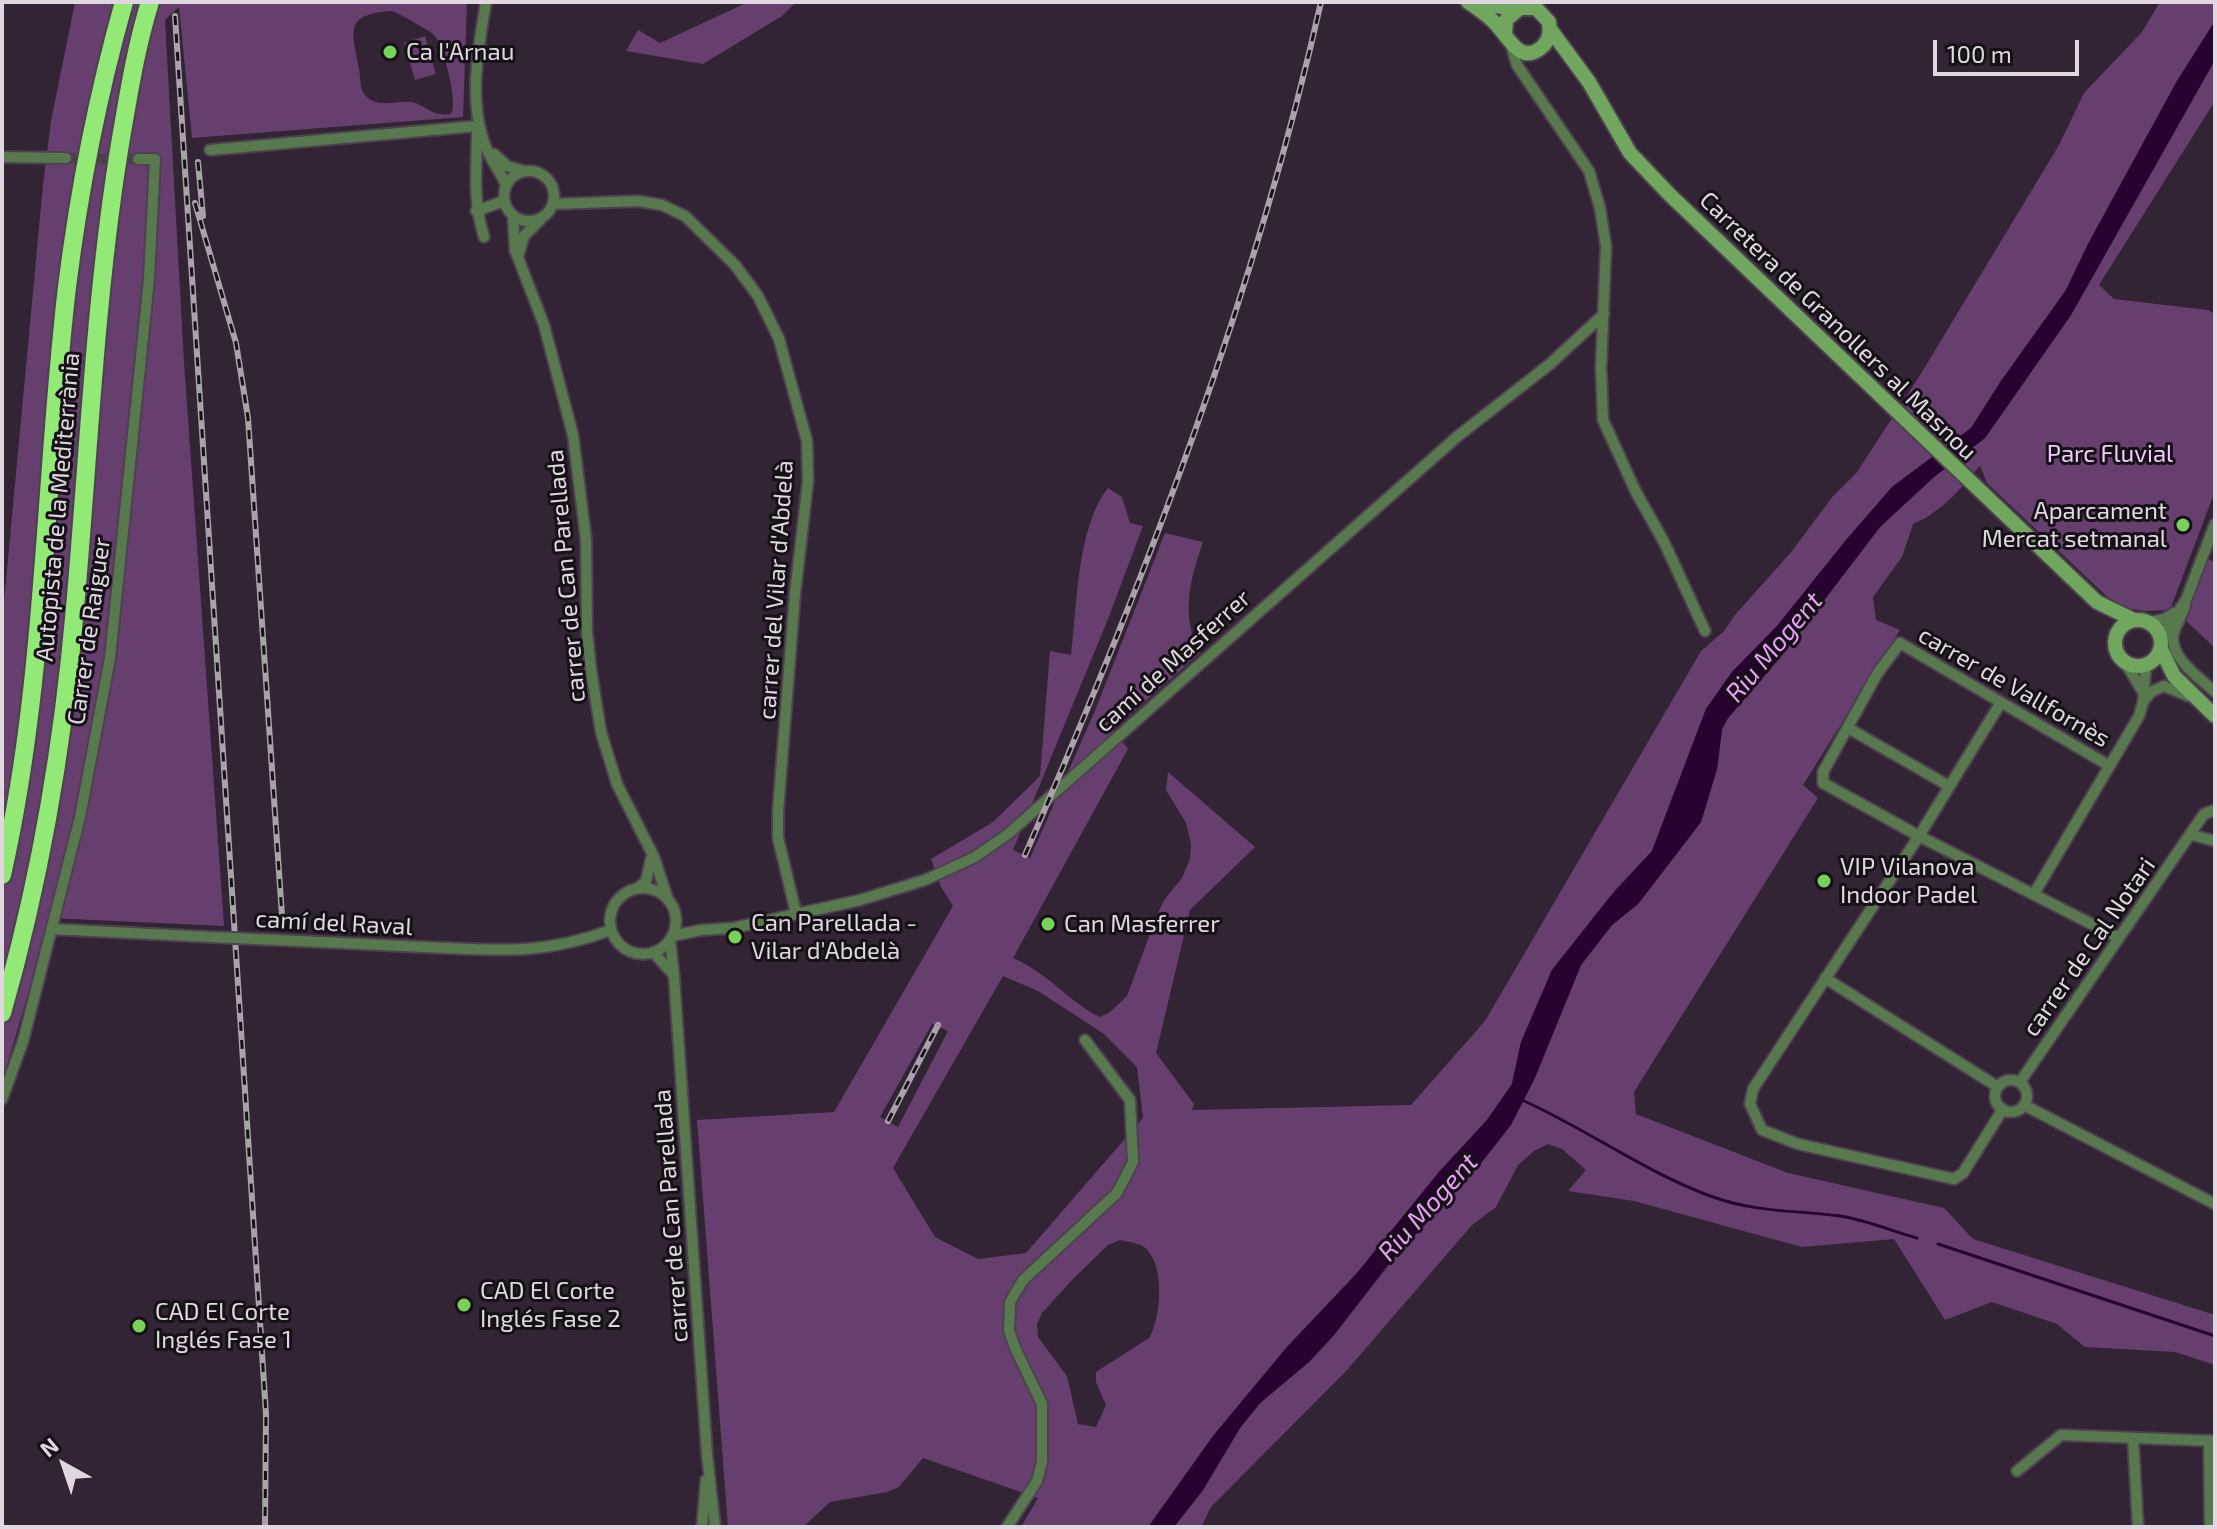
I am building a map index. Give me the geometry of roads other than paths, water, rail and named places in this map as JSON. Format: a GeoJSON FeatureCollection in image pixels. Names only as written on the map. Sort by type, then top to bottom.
{"type":"FeatureCollection","features":[{"type":"Feature","properties":{"kind":"highway","name":"Autopista de la Mediterrània"},"geometry":{"type":"LineString","coordinates":[[2,875],[13,828],[38,652],[68,286],[94,130],[124,2]]}},
{"type":"Feature","properties":{"kind":"highway","name":"Autopista de la Mediterrània"},"geometry":{"type":"LineString","coordinates":[[2,1013],[29,911],[59,749],[75,608],[96,329],[111,200],[135,55],[150,2]]}},
{"type":"Feature","properties":{"kind":"highway"},"geometry":{"type":"LineString","coordinates":[[111,200],[162,2]]}},
{"type":"Feature","properties":{"kind":"main road"},"geometry":{"type":"LineString","coordinates":[[1469,2],[1536,8],[1549,25]]}},
{"type":"Feature","properties":{"kind":"main road"},"geometry":{"type":"LineString","coordinates":[[1469,2],[1493,20],[1520,51],[1553,51],[1573,61]]}},
{"type":"Feature","properties":{"kind":"main road"},"geometry":{"type":"LineString","coordinates":[[1534,51],[1546,42],[1549,2]]}},
{"type":"Feature","properties":{"kind":"main road"},"geometry":{"type":"LineString","coordinates":[[1508,40],[1506,20],[1523,6]]}},
{"type":"Feature","properties":{"kind":"main road","name":"Carretera de Granollers al Masnou"},"geometry":{"type":"LineString","coordinates":[[1549,25],[1589,82],[1617,134],[1642,165],[2097,602],[2116,637]]}},
{"type":"Feature","properties":{"kind":"main road","name":"Carretera de Granollers al Masnou"},"geometry":{"type":"LineString","coordinates":[[2097,602],[2141,621]]}},
{"type":"Feature","properties":{"kind":"main road"},"geometry":{"type":"LineString","coordinates":[[2174,676],[2146,666],[2126,664],[2116,652],[2116,637],[2122,626],[2141,621],[2155,627],[2174,676],[2215,716]]}},
{"type":"Feature","properties":{"kind":"main road"},"geometry":{"type":"LineString","coordinates":[[2146,666],[2156,659],[2161,643]]}},
{"type":"Feature","properties":{"kind":"street"},"geometry":{"type":"LineString","coordinates":[[484,237],[474,191],[477,75],[486,2]]}},
{"type":"Feature","properties":{"kind":"street"},"geometry":{"type":"LineString","coordinates":[[1508,40],[1517,65],[1589,171],[1600,208],[1606,246],[1601,368],[1603,420],[1705,631]]}},
{"type":"Feature","properties":{"kind":"street"},"geometry":{"type":"LineString","coordinates":[[1526,77],[1534,51]]}},
{"type":"Feature","properties":{"kind":"street"},"geometry":{"type":"LineString","coordinates":[[478,123],[487,151],[506,185],[504,201],[513,216],[528,221],[543,217]]}},
{"type":"Feature","properties":{"kind":"street"},"geometry":{"type":"LineString","coordinates":[[210,150],[478,123]]}},
{"type":"Feature","properties":{"kind":"street"},"geometry":{"type":"LineString","coordinates":[[483,137],[497,158],[507,166],[543,175],[553,187],[553,204],[524,236],[520,246],[520,263]]}},
{"type":"Feature","properties":{"kind":"street"},"geometry":{"type":"LineString","coordinates":[[2,157],[66,158]]}},
{"type":"Feature","properties":{"kind":"street","name":"Carrer de Raiguer"},"geometry":{"type":"LineString","coordinates":[[2,1099],[23,1041],[80,817],[110,658],[149,279],[155,159],[138,159]]}},
{"type":"Feature","properties":{"kind":"street"},"geometry":{"type":"LineString","coordinates":[[506,185],[518,173],[526,171]]}},
{"type":"Feature","properties":{"kind":"street","name":"carrer del Vilar d'Abdelà"},"geometry":{"type":"LineString","coordinates":[[553,187],[561,195],[586,201]]}},
{"type":"Feature","properties":{"kind":"street"},"geometry":{"type":"LineString","coordinates":[[476,211],[504,201]]}},
{"type":"Feature","properties":{"kind":"street","name":"carrer del Vilar d'Abdelà"},"geometry":{"type":"LineString","coordinates":[[553,204],[638,201],[662,205],[694,223],[735,265],[758,296],[779,339],[807,441],[808,481],[795,594],[778,811],[778,838],[796,913]]}},
{"type":"Feature","properties":{"kind":"street","name":"carrer de Can Parellada"},"geometry":{"type":"LineString","coordinates":[[513,216],[515,250],[544,325],[573,435],[586,539],[587,632],[601,732],[617,784],[645,838],[668,900]]}},
{"type":"Feature","properties":{"kind":"street","name":"camí de Masferrer"},"geometry":{"type":"LineString","coordinates":[[671,938],[733,928],[860,900],[925,880],[975,857],[1008,834],[1458,436],[1550,364],[1604,314]]}},
{"type":"Feature","properties":{"kind":"street"},"geometry":{"type":"LineString","coordinates":[[2215,524],[2185,608],[2173,632],[2173,645],[2180,658],[2215,692]]}},
{"type":"Feature","properties":{"kind":"street"},"geometry":{"type":"LineString","coordinates":[[2161,643],[2176,612],[2186,600]]}},
{"type":"Feature","properties":{"kind":"street"},"geometry":{"type":"LineString","coordinates":[[2141,621],[2164,619],[2176,612]]}},
{"type":"Feature","properties":{"kind":"street","name":"carrer de Vallfornès"},"geometry":{"type":"LineString","coordinates":[[1848,728],[1877,674],[1900,643],[2108,765]]}},
{"type":"Feature","properties":{"kind":"street"},"geometry":{"type":"LineString","coordinates":[[2126,664],[2142,696]]}},
{"type":"Feature","properties":{"kind":"street"},"geometry":{"type":"LineString","coordinates":[[2034,894],[2139,716],[2146,666]]}},
{"type":"Feature","properties":{"kind":"street"},"geometry":{"type":"LineString","coordinates":[[2142,696],[2164,686],[2181,691],[2202,704]]}},
{"type":"Feature","properties":{"kind":"street"},"geometry":{"type":"LineString","coordinates":[[2000,704],[1919,836],[1753,1089],[1750,1104],[1762,1130],[1798,1144],[1954,1179],[1963,1173],[2003,1109]]}},
{"type":"Feature","properties":{"kind":"street"},"geometry":{"type":"LineString","coordinates":[[1949,786],[1848,728],[1823,772],[1823,783],[1919,836],[2117,937]]}},
{"type":"Feature","properties":{"kind":"street","name":"carrer de Cal Notari"},"geometry":{"type":"LineString","coordinates":[[2020,1082],[2204,814],[2215,810]]}},
{"type":"Feature","properties":{"kind":"street"},"geometry":{"type":"LineString","coordinates":[[2192,835],[2215,841]]}},
{"type":"Feature","properties":{"kind":"street","name":"carrer de Can Parellada"},"geometry":{"type":"LineString","coordinates":[[638,888],[646,881],[651,869],[652,857],[645,838]]}},
{"type":"Feature","properties":{"kind":"street"},"geometry":{"type":"LineString","coordinates":[[638,888],[660,892],[668,900],[676,920],[671,938],[653,952],[632,952],[616,940],[611,930],[612,908],[618,899],[638,888]]}},
{"type":"Feature","properties":{"kind":"street","name":"camí de Masferrer"},"geometry":{"type":"LineString","coordinates":[[676,920],[711,930]]}},
{"type":"Feature","properties":{"kind":"street","name":"camí del Raval"},"geometry":{"type":"LineString","coordinates":[[52,929],[493,951],[538,950],[577,943],[611,930]]}},
{"type":"Feature","properties":{"kind":"street","name":"carrer de Can Parellada"},"geometry":{"type":"LineString","coordinates":[[671,938],[707,1454],[715,1527]]}},
{"type":"Feature","properties":{"kind":"street"},"geometry":{"type":"LineString","coordinates":[[653,952],[674,976]]}},
{"type":"Feature","properties":{"kind":"street"},"geometry":{"type":"LineString","coordinates":[[1825,978],[1998,1087]]}},
{"type":"Feature","properties":{"kind":"street"},"geometry":{"type":"LineString","coordinates":[[1007,1527],[1037,1481],[1042,1462],[1042,1404],[1009,1331],[1010,1302],[1023,1280],[1117,1193],[1133,1162],[1130,1100],[1085,1040]]}},
{"type":"Feature","properties":{"kind":"street"},"geometry":{"type":"LineString","coordinates":[[2008,1080],[2020,1082],[2026,1090],[2024,1105],[2018,1110],[2003,1109],[1997,1102],[1998,1087],[2008,1080]]}},
{"type":"Feature","properties":{"kind":"street"},"geometry":{"type":"LineString","coordinates":[[2024,1105],[2215,1204]]}},
{"type":"Feature","properties":{"kind":"street"},"geometry":{"type":"LineString","coordinates":[[2017,1471],[2061,1435],[2212,1441],[2210,1527]]}},
{"type":"Feature","properties":{"kind":"street"},"geometry":{"type":"LineString","coordinates":[[2133,1438],[2138,1527]]}},
{"type":"Feature","properties":{"kind":"street","name":"carrer de Can Parellada"},"geometry":{"type":"LineString","coordinates":[[702,1527],[707,1454]]}},
{"type":"Feature","properties":{"kind":"water","name":"Riu Mogent"},"geometry":{"type":"Polygon","coordinates":[[[2215,21],[2215,60],[2071,315],[1985,438],[1934,477],[1880,527],[1783,654],[1728,718],[1722,729],[1717,769],[1701,822],[1638,904],[1612,925],[1581,965],[1535,1078],[1511,1125],[1478,1167],[1386,1267],[1334,1335],[1309,1362],[1260,1403],[1240,1428],[1203,1490],[1174,1527],[1148,1527],[1213,1436],[1287,1347],[1357,1273],[1439,1172],[1487,1120],[1512,1084],[1521,1042],[1552,970],[1609,898],[1652,851],[1706,709],[1732,672],[1777,626],[1892,487],[1971,428],[2066,290],[2177,81],[2215,21]]]}},
{"type":"Feature","properties":{"kind":"waterway"},"geometry":{"type":"LineString","coordinates":[[1522,1100],[1664,1176],[1713,1197],[1761,1208],[1850,1218],[1917,1238]]}},
{"type":"Feature","properties":{"kind":"waterway"},"geometry":{"type":"LineString","coordinates":[[1938,1244],[2215,1336]]}},
{"type":"Feature","properties":{"kind":"tunnel"},"geometry":{"type":"LineString","coordinates":[[66,158],[138,159]]}},
{"type":"Feature","properties":{"kind":"railway"},"geometry":{"type":"LineString","coordinates":[[1025,855],[1113,647],[1193,436],[1264,221],[1321,2]]}},
{"type":"Feature","properties":{"kind":"railway"},"geometry":{"type":"LineString","coordinates":[[175,16],[266,1414],[265,1527]]}},
{"type":"Feature","properties":{"kind":"railway"},"geometry":{"type":"LineString","coordinates":[[198,162],[203,216]]}},
{"type":"Feature","properties":{"kind":"railway"},"geometry":{"type":"LineString","coordinates":[[195,203],[236,343],[248,418],[282,916]]}},
{"type":"Feature","properties":{"kind":"railway"},"geometry":{"type":"LineString","coordinates":[[888,1121],[938,1025]]}},
{"type":"Feature","properties":{"kind":"place","name":"Ca l'Arnau"},"geometry":{"type":"Point","coordinates":[390,52]}},
{"type":"Feature","properties":{"kind":"place","name":"Aparcament Mercat setmanal"},"geometry":{"type":"Point","coordinates":[2183,525]}},
{"type":"Feature","properties":{"kind":"place","name":"VIP Vilanova Indoor Padel"},"geometry":{"type":"Point","coordinates":[1824,881]}},
{"type":"Feature","properties":{"kind":"place","name":"Can Masferrer"},"geometry":{"type":"Point","coordinates":[1048,924]}},
{"type":"Feature","properties":{"kind":"place","name":"Can Parellada - Vilar d'Abdelà"},"geometry":{"type":"Point","coordinates":[735,937]}},
{"type":"Feature","properties":{"kind":"place","name":"CAD El Corte Inglés Fase 2"},"geometry":{"type":"Point","coordinates":[464,1305]}},
{"type":"Feature","properties":{"kind":"place","name":"CAD El Corte Inglés Fase 1"},"geometry":{"type":"Point","coordinates":[139,1326]}},
{"type":"Feature","properties":{"kind":"park label","name":"Parc Fluvial"},"geometry":{"type":"Point","coordinates":[2110,454]}}]}
